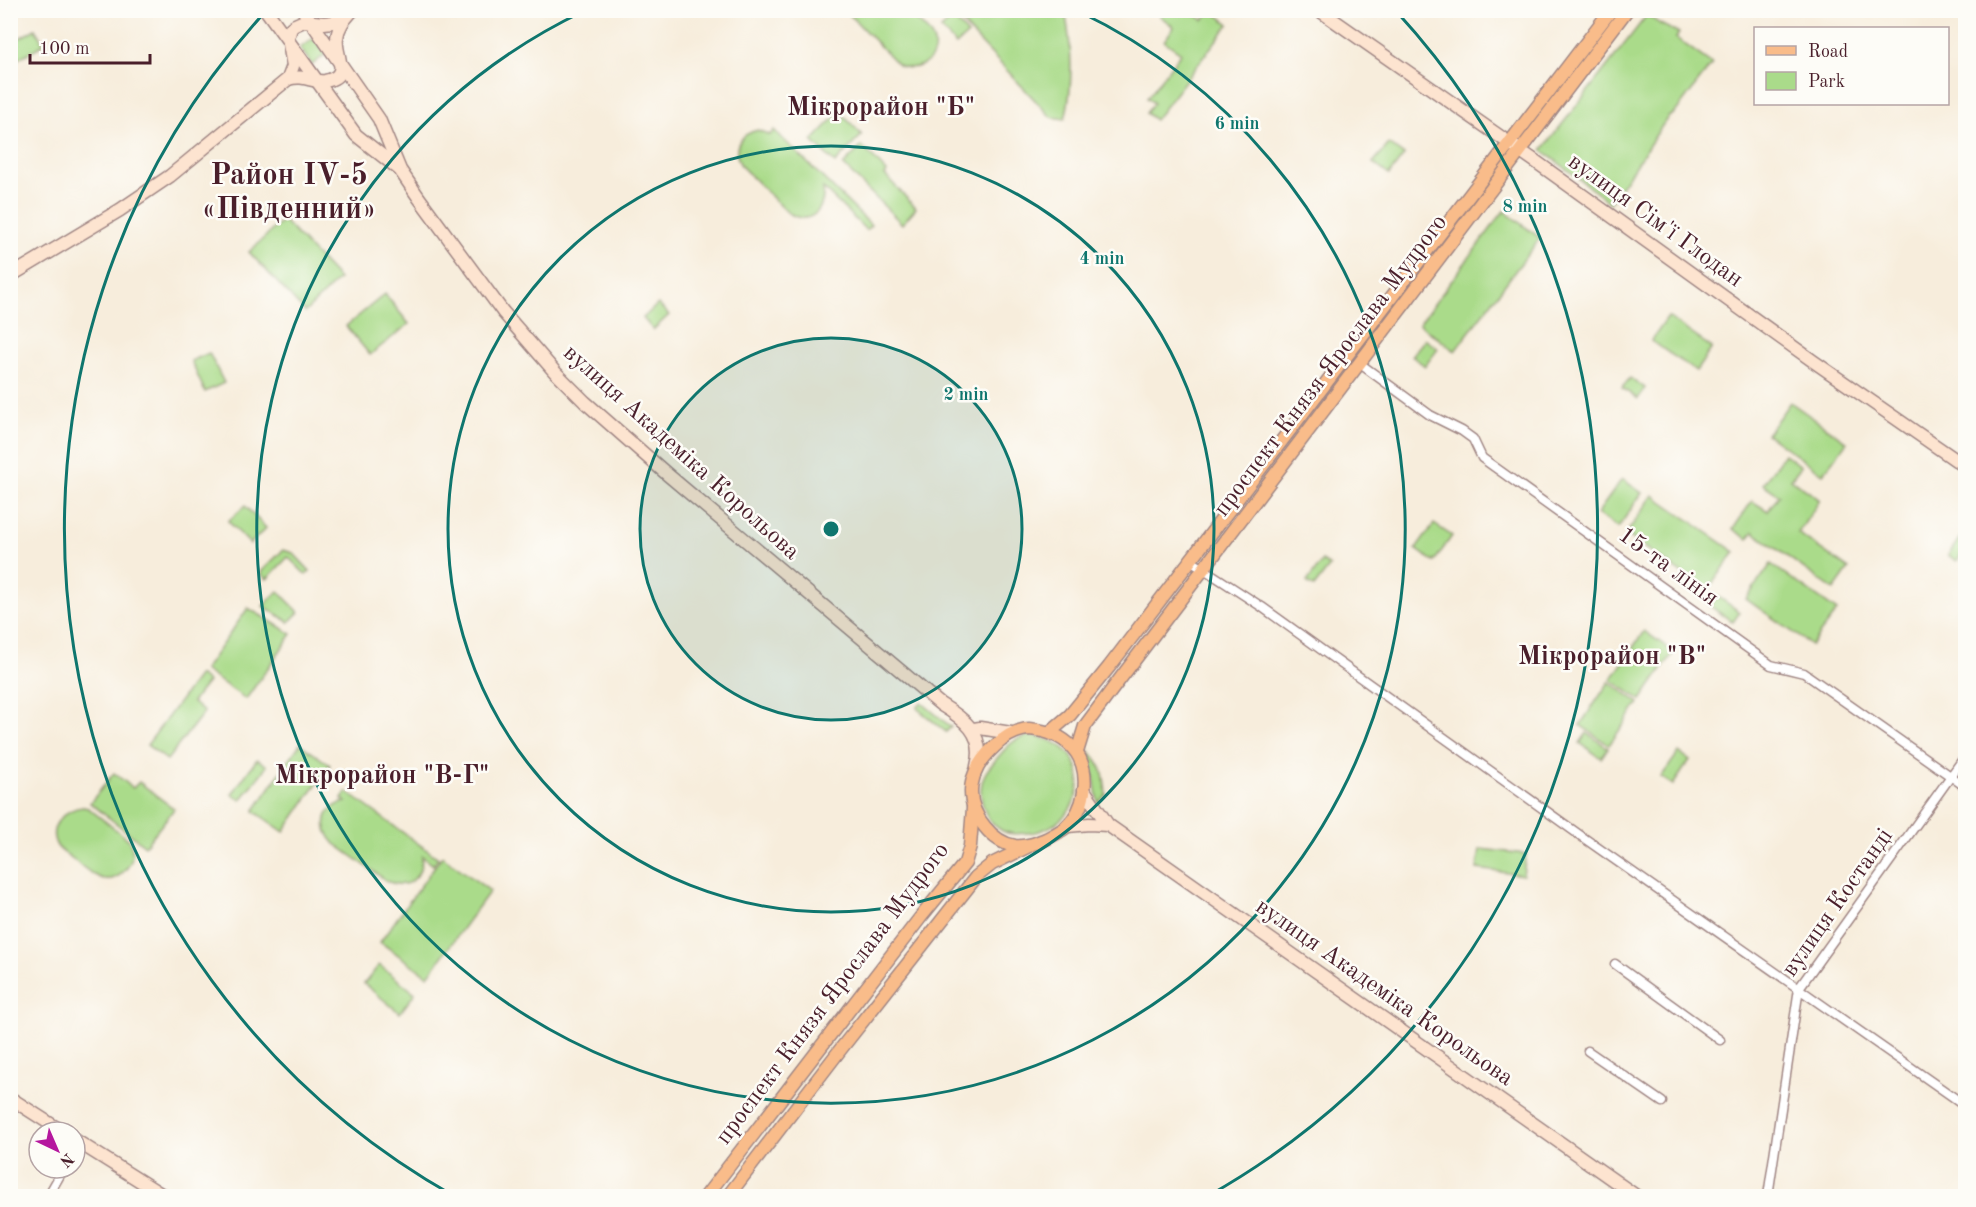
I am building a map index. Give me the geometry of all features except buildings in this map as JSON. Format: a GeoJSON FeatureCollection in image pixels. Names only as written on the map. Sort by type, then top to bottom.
{"type":"FeatureCollection","features":[{"type":"Feature","properties":{"kind":"main road"},"geometry":{"type":"LineString","coordinates":[[266,10],[289,42]]}},
{"type":"Feature","properties":{"kind":"main road"},"geometry":{"type":"LineString","coordinates":[[303,10],[312,22]]}},
{"type":"Feature","properties":{"kind":"main road"},"geometry":{"type":"LineString","coordinates":[[288,78],[304,77],[325,81],[335,76],[341,65],[336,42],[342,21],[353,10]]}},
{"type":"Feature","properties":{"kind":"main road","name":"вулиця Сім'ї Глодан"},"geometry":{"type":"LineString","coordinates":[[1319,10],[1965,467]]}},
{"type":"Feature","properties":{"kind":"main road","name":"проспект Князя Ярослава Мудрого"},"geometry":{"type":"LineString","coordinates":[[1050,732],[1071,715],[1611,10]]}},
{"type":"Feature","properties":{"kind":"main road","name":"проспект Князя Ярослава Мудрого"},"geometry":{"type":"LineString","coordinates":[[1077,752],[1085,726],[1628,10]]}},
{"type":"Feature","properties":{"kind":"main road"},"geometry":{"type":"LineString","coordinates":[[10,276],[120,210],[171,176],[288,78],[293,66],[289,33],[295,25],[304,21],[324,23],[342,21]]}},
{"type":"Feature","properties":{"kind":"main road","name":"вулиця Академіка Корольова"},"geometry":{"type":"LineString","coordinates":[[312,22],[379,119],[400,170],[435,221],[503,312],[549,365],[585,402],[693,497],[940,704],[953,711],[974,729]]}},
{"type":"Feature","properties":{"kind":"main road","name":"вулиця Академіка Корольова"},"geometry":{"type":"LineString","coordinates":[[289,42],[356,135],[400,170]]}},
{"type":"Feature","properties":{"kind":"main road"},"geometry":{"type":"LineString","coordinates":[[1347,354],[1359,363]]}},
{"type":"Feature","properties":{"kind":"main road"},"geometry":{"type":"LineString","coordinates":[[978,765],[980,752],[974,729],[1011,733]]}},
{"type":"Feature","properties":{"kind":"main road"},"geometry":{"type":"LineString","coordinates":[[1068,826],[1082,803],[1084,790],[1084,771],[1077,752],[1062,738],[1050,732],[1029,729],[1011,733],[997,743],[974,771],[971,793],[973,808],[992,836],[1004,843],[1029,846],[1068,826],[1108,825]]}},
{"type":"Feature","properties":{"kind":"main road","name":"вулиця Академіка Корольова"},"geometry":{"type":"LineString","coordinates":[[1084,790],[1108,825],[1636,1197]]}},
{"type":"Feature","properties":{"kind":"main road","name":"проспект Князя Ярослава Мудрого"},"geometry":{"type":"LineString","coordinates":[[706,1197],[920,918],[965,863],[970,846],[973,808]]}},
{"type":"Feature","properties":{"kind":"main road","name":"проспект Князя Ярослава Мудрого"},"geometry":{"type":"LineString","coordinates":[[728,1197],[976,877],[993,864],[1029,846]]}},
{"type":"Feature","properties":{"kind":"main road"},"geometry":{"type":"LineString","coordinates":[[10,1098],[44,1120]]}},
{"type":"Feature","properties":{"kind":"main road"},"geometry":{"type":"LineString","coordinates":[[87,1151],[164,1197]]}},
{"type":"Feature","properties":{"kind":"street","name":"15-та лінія"},"geometry":{"type":"LineString","coordinates":[[1359,363],[1430,415],[1462,430],[1473,439],[1482,458],[1774,667],[1804,673],[1965,787]]}},
{"type":"Feature","properties":{"kind":"street"},"geometry":{"type":"LineString","coordinates":[[1190,560],[1262,607],[1535,803],[1965,1106]]}},
{"type":"Feature","properties":{"kind":"street","name":"вулиця Костанді"},"geometry":{"type":"LineString","coordinates":[[1768,1197],[1798,988],[1965,755]]}},
{"type":"Feature","properties":{"kind":"street"},"geometry":{"type":"LineString","coordinates":[[1615,964],[1720,1040]]}},
{"type":"Feature","properties":{"kind":"street"},"geometry":{"type":"LineString","coordinates":[[1588,1051],[1662,1102]]}},
{"type":"Feature","properties":{"kind":"street"},"geometry":{"type":"LineString","coordinates":[[48,1197],[57,1180]]}},
{"type":"Feature","properties":{"kind":"green space"},"geometry":{"type":"Polygon","coordinates":[[[846,11],[906,11],[933,39],[932,56],[917,67],[898,65],[846,11]]]}},
{"type":"Feature","properties":{"kind":"green space"},"geometry":{"type":"Polygon","coordinates":[[[991,11],[1065,11],[1071,65],[1070,92],[1065,119],[1051,117],[963,24],[991,11]]]}},
{"type":"Feature","properties":{"kind":"green space"},"geometry":{"type":"Polygon","coordinates":[[[1165,11],[1190,11],[1203,20],[1212,11],[1229,24],[1155,120],[1146,113],[1154,103],[1147,98],[1181,53],[1164,41],[1174,27],[1160,16],[1165,11]]]}},
{"type":"Feature","properties":{"kind":"green space"},"geometry":{"type":"Polygon","coordinates":[[[1647,15],[1679,33],[1676,38],[1712,64],[1675,113],[1668,117],[1610,203],[1542,150],[1647,15]]]}},
{"type":"Feature","properties":{"kind":"green space"},"geometry":{"type":"Polygon","coordinates":[[[953,18],[968,34],[956,45],[941,29],[953,18]]]}},
{"type":"Feature","properties":{"kind":"green space"},"geometry":{"type":"Polygon","coordinates":[[[35,29],[44,44],[11,63],[11,43],[35,29]]]}},
{"type":"Feature","properties":{"kind":"green space"},"geometry":{"type":"Polygon","coordinates":[[[314,38],[326,54],[312,65],[300,48],[314,38]]]}},
{"type":"Feature","properties":{"kind":"green space"},"geometry":{"type":"Polygon","coordinates":[[[840,112],[862,135],[835,163],[812,141],[840,112]]]}},
{"type":"Feature","properties":{"kind":"green space"},"geometry":{"type":"Polygon","coordinates":[[[758,130],[770,135],[774,130],[871,225],[866,230],[823,188],[819,210],[814,214],[803,218],[787,212],[742,167],[739,161],[737,149],[741,139],[758,130]]]}},
{"type":"Feature","properties":{"kind":"green space"},"geometry":{"type":"Polygon","coordinates":[[[1389,144],[1404,155],[1389,175],[1373,163],[1389,144]]]}},
{"type":"Feature","properties":{"kind":"green space"},"geometry":{"type":"Polygon","coordinates":[[[862,146],[916,208],[902,224],[843,165],[862,146]]]}},
{"type":"Feature","properties":{"kind":"green space"},"geometry":{"type":"Polygon","coordinates":[[[1507,156],[1510,159],[1365,349],[1362,347],[1507,156]]]}},
{"type":"Feature","properties":{"kind":"green space"},"geometry":{"type":"Polygon","coordinates":[[[1504,211],[1540,238],[1455,351],[1419,324],[1504,211]]]}},
{"type":"Feature","properties":{"kind":"green space"},"geometry":{"type":"Polygon","coordinates":[[[283,220],[339,279],[305,312],[249,252],[283,220]]]}},
{"type":"Feature","properties":{"kind":"green space"},"geometry":{"type":"Polygon","coordinates":[[[385,294],[409,324],[370,355],[346,326],[385,294]]]}},
{"type":"Feature","properties":{"kind":"green space"},"geometry":{"type":"Polygon","coordinates":[[[658,304],[669,315],[653,330],[643,318],[658,304]]]}},
{"type":"Feature","properties":{"kind":"green space"},"geometry":{"type":"Polygon","coordinates":[[[1668,317],[1712,348],[1696,371],[1651,341],[1668,317]]]}},
{"type":"Feature","properties":{"kind":"green space"},"geometry":{"type":"Polygon","coordinates":[[[1425,339],[1438,349],[1425,366],[1412,356],[1425,339]]]}},
{"type":"Feature","properties":{"kind":"green space"},"geometry":{"type":"Polygon","coordinates":[[[209,353],[224,383],[205,392],[191,361],[209,353]]]}},
{"type":"Feature","properties":{"kind":"green space"},"geometry":{"type":"Polygon","coordinates":[[[1630,378],[1645,388],[1638,399],[1622,388],[1630,378]]]}},
{"type":"Feature","properties":{"kind":"green space"},"geometry":{"type":"Polygon","coordinates":[[[1790,402],[1847,442],[1823,474],[1767,434],[1790,402]]]}},
{"type":"Feature","properties":{"kind":"green space"},"geometry":{"type":"Polygon","coordinates":[[[1784,454],[1801,466],[1791,479],[1820,500],[1798,533],[1849,569],[1834,590],[1753,532],[1748,539],[1733,529],[1752,501],[1768,511],[1779,495],[1763,484],[1784,454]]]}},
{"type":"Feature","properties":{"kind":"green space"},"geometry":{"type":"Polygon","coordinates":[[[1622,479],[1642,493],[1618,528],[1597,514],[1622,479]]]}},
{"type":"Feature","properties":{"kind":"green space"},"geometry":{"type":"Polygon","coordinates":[[[1653,495],[1735,552],[1707,591],[1626,534],[1653,495]]]}},
{"type":"Feature","properties":{"kind":"green space"},"geometry":{"type":"Polygon","coordinates":[[[245,506],[266,528],[250,544],[228,521],[245,506]]]}},
{"type":"Feature","properties":{"kind":"green space"},"geometry":{"type":"Polygon","coordinates":[[[1434,524],[1452,536],[1434,562],[1416,549],[1434,524]]]}},
{"type":"Feature","properties":{"kind":"green space"},"geometry":{"type":"Polygon","coordinates":[[[1964,532],[1965,550],[1957,561],[1948,555],[1964,532]]]}},
{"type":"Feature","properties":{"kind":"green space"},"geometry":{"type":"Polygon","coordinates":[[[283,550],[293,553],[310,571],[306,575],[288,557],[267,579],[261,574],[262,571],[283,550]]]}},
{"type":"Feature","properties":{"kind":"green space"},"geometry":{"type":"Polygon","coordinates":[[[1322,561],[1330,566],[1314,587],[1307,582],[1322,561]]]}},
{"type":"Feature","properties":{"kind":"green space"},"geometry":{"type":"Polygon","coordinates":[[[1771,564],[1837,611],[1811,645],[1746,599],[1771,564]]]}},
{"type":"Feature","properties":{"kind":"green space"},"geometry":{"type":"Polygon","coordinates":[[[278,591],[299,612],[289,622],[263,606],[278,591]]]}},
{"type":"Feature","properties":{"kind":"green space"},"geometry":{"type":"Polygon","coordinates":[[[1717,596],[1740,612],[1733,622],[1710,606],[1717,596]]]}},
{"type":"Feature","properties":{"kind":"green space"},"geometry":{"type":"Polygon","coordinates":[[[248,608],[292,634],[246,699],[204,670],[248,608]]]}},
{"type":"Feature","properties":{"kind":"green space"},"geometry":{"type":"Polygon","coordinates":[[[1644,631],[1674,652],[1641,700],[1611,680],[1644,631]]]}},
{"type":"Feature","properties":{"kind":"green space"},"geometry":{"type":"Polygon","coordinates":[[[199,675],[208,682],[192,702],[204,712],[167,760],[147,745],[199,675]]]}},
{"type":"Feature","properties":{"kind":"green space"},"geometry":{"type":"Polygon","coordinates":[[[1609,682],[1639,703],[1609,745],[1580,725],[1609,682]]]}},
{"type":"Feature","properties":{"kind":"green space"},"geometry":{"type":"Polygon","coordinates":[[[921,702],[951,727],[946,732],[917,708],[921,702]]]}},
{"type":"Feature","properties":{"kind":"green space"},"geometry":{"type":"Polygon","coordinates":[[[1587,733],[1608,748],[1601,758],[1580,743],[1587,733]]]}},
{"type":"Feature","properties":{"kind":"green space"},"geometry":{"type":"Polygon","coordinates":[[[1029,736],[1053,742],[1068,753],[1077,768],[1079,784],[1074,801],[1064,816],[1048,827],[1028,833],[1007,833],[995,826],[986,813],[981,797],[982,781],[988,769],[1007,747],[1016,740],[1029,736]]]}},
{"type":"Feature","properties":{"kind":"green space"},"geometry":{"type":"Polygon","coordinates":[[[300,744],[330,765],[284,832],[254,811],[300,744]]]}},
{"type":"Feature","properties":{"kind":"green space"},"geometry":{"type":"Polygon","coordinates":[[[1090,752],[1101,767],[1105,782],[1106,795],[1098,803],[1090,752]]]}},
{"type":"Feature","properties":{"kind":"green space"},"geometry":{"type":"Polygon","coordinates":[[[1679,752],[1690,760],[1673,785],[1661,777],[1679,752]]]}},
{"type":"Feature","properties":{"kind":"green space"},"geometry":{"type":"Polygon","coordinates":[[[257,759],[267,766],[241,800],[232,794],[257,759]]]}},
{"type":"Feature","properties":{"kind":"green space"},"geometry":{"type":"Polygon","coordinates":[[[114,773],[133,788],[139,782],[174,809],[145,846],[90,803],[114,773]]]}},
{"type":"Feature","properties":{"kind":"green space"},"geometry":{"type":"Polygon","coordinates":[[[347,792],[438,858],[433,865],[422,856],[419,871],[412,880],[407,883],[395,883],[387,881],[335,844],[327,831],[326,818],[332,808],[346,802],[342,799],[347,792]]]}},
{"type":"Feature","properties":{"kind":"green space"},"geometry":{"type":"Polygon","coordinates":[[[83,807],[88,808],[130,843],[131,862],[113,879],[93,875],[63,852],[54,839],[59,820],[70,811],[83,807]]]}},
{"type":"Feature","properties":{"kind":"green space"},"geometry":{"type":"Polygon","coordinates":[[[1480,849],[1526,854],[1523,875],[1477,869],[1480,849]]]}},
{"type":"Feature","properties":{"kind":"green space"},"geometry":{"type":"Polygon","coordinates":[[[442,856],[490,891],[428,976],[380,942],[442,856]]]}},
{"type":"Feature","properties":{"kind":"green space"},"geometry":{"type":"Polygon","coordinates":[[[379,965],[415,993],[400,1013],[364,984],[379,965]]]}},
{"type":"Feature","properties":{"kind":"tram line"},"geometry":{"type":"LineString","coordinates":[[10,1188],[20,1196]]}},
{"type":"Feature","properties":{"kind":"district","name":"Мікрорайон \"Б\""},"geometry":{"type":"Point","coordinates":[881,108]}},
{"type":"Feature","properties":{"kind":"district","name":"Район IV-5 «Південний»"},"geometry":{"type":"Point","coordinates":[289,193]}},
{"type":"Feature","properties":{"kind":"district","name":"Мікрорайон \"В\""},"geometry":{"type":"Point","coordinates":[1612,657]}},
{"type":"Feature","properties":{"kind":"district","name":"Мікрорайон \"В-Г\""},"geometry":{"type":"Point","coordinates":[382,776]}}]}
